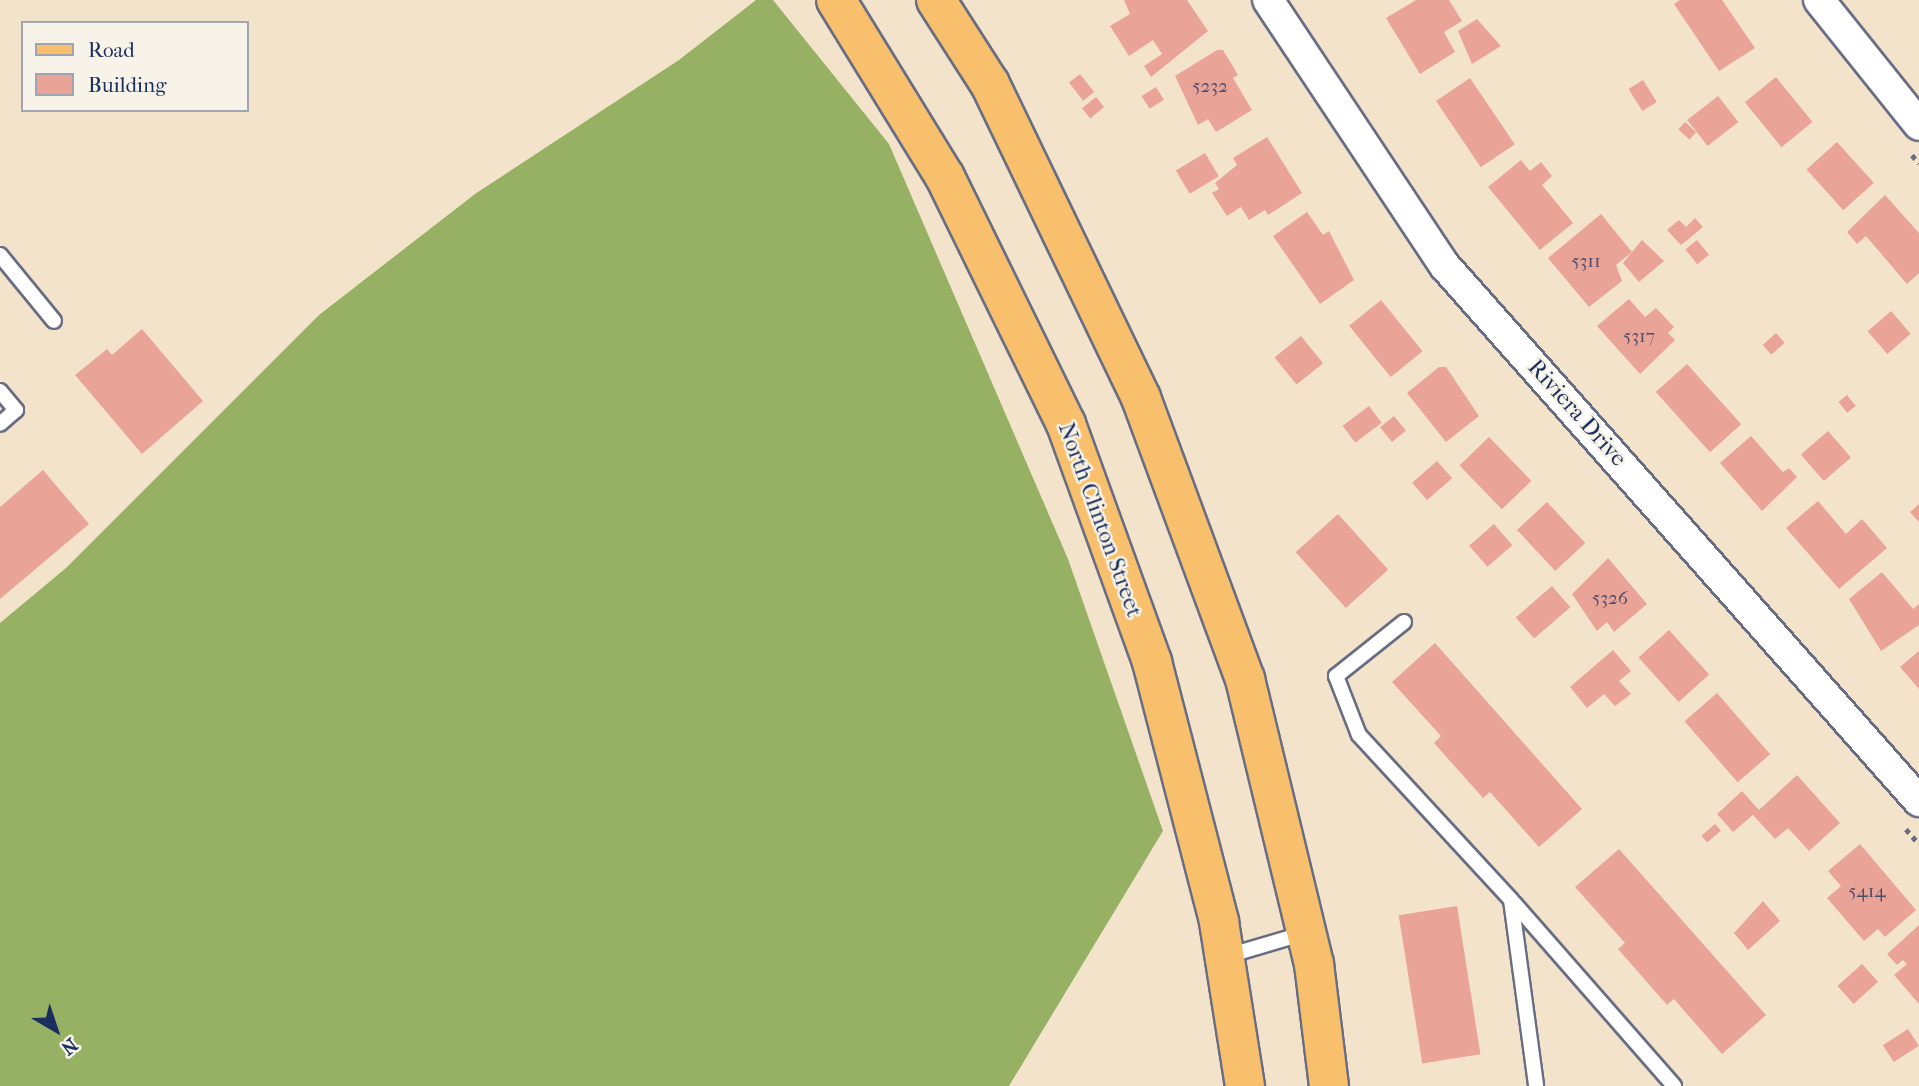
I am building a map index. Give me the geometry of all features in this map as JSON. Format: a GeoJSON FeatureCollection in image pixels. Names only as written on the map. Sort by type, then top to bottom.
{"type":"FeatureCollection","features":[{"type":"Feature","properties":{"kind":"main road","name":"North Clinton Street"},"geometry":{"type":"LineString","coordinates":[[836,0],[945,177],[1066,424],[1152,662],[1224,957],[1245,1086]]}},
{"type":"Feature","properties":{"kind":"main road"},"geometry":{"type":"LineString","coordinates":[[936,0],[990,83],[1141,398],[1245,679],[1306,933],[1329,1086]]}},
{"type":"Feature","properties":{"kind":"street","name":"Riviera Drive"},"geometry":{"type":"LineString","coordinates":[[1268,0],[1445,266],[1919,801]]}},
{"type":"Feature","properties":{"kind":"street"},"geometry":{"type":"LineString","coordinates":[[1819,0],[1919,125]]}},
{"type":"Feature","properties":{"kind":"lane"},"geometry":{"type":"LineString","coordinates":[[0,255],[54,321]]}},
{"type":"Feature","properties":{"kind":"lane"},"geometry":{"type":"LineString","coordinates":[[0,391],[16,410],[0,424]]}},
{"type":"Feature","properties":{"kind":"lane"},"geometry":{"type":"LineString","coordinates":[[1404,622],[1336,676],[1359,734],[1511,900],[1674,1086]]}},
{"type":"Feature","properties":{"kind":"lane"},"geometry":{"type":"LineString","coordinates":[[1511,900],[1536,1086]]}},
{"type":"Feature","properties":{"kind":"lane"},"geometry":{"type":"LineString","coordinates":[[1224,957],[1306,933]]}},
{"type":"Feature","properties":{"kind":"green space"},"geometry":{"type":"Polygon","coordinates":[[[756,0],[773,0],[889,144],[1068,559],[1163,831],[1009,1086],[0,1086],[0,623],[66,568],[319,315],[475,194],[679,60],[756,0]]]}},
{"type":"Feature","properties":{"kind":"building"},"geometry":{"type":"Polygon","coordinates":[[[1124,0],[1187,0],[1208,31],[1151,77],[1144,66],[1162,54],[1153,40],[1129,56],[1110,26],[1130,14],[1124,0]]]}},
{"type":"Feature","properties":{"kind":"building"},"geometry":{"type":"Polygon","coordinates":[[[1416,0],[1449,0],[1462,21],[1444,32],[1455,52],[1420,74],[1386,18],[1416,0]]]}},
{"type":"Feature","properties":{"kind":"building"},"geometry":{"type":"Polygon","coordinates":[[[1680,0],[1722,0],[1755,48],[1719,71],[1674,4],[1680,0]]]}},
{"type":"Feature","properties":{"kind":"building"},"geometry":{"type":"Polygon","coordinates":[[[1477,19],[1501,46],[1472,64],[1458,31],[1477,19]]]}},
{"type":"Feature","properties":{"kind":"building"},"geometry":{"type":"Polygon","coordinates":[[[1217,50],[1223,50],[1238,75],[1233,78],[1252,110],[1216,132],[1208,119],[1198,125],[1175,76],[1217,50]]]}},
{"type":"Feature","properties":{"kind":"building"},"geometry":{"type":"Polygon","coordinates":[[[1080,74],[1094,92],[1083,101],[1069,83],[1080,74]]]}},
{"type":"Feature","properties":{"kind":"building"},"geometry":{"type":"Polygon","coordinates":[[[1776,77],[1813,122],[1781,147],[1745,102],[1776,77]]]}},
{"type":"Feature","properties":{"kind":"building"},"geometry":{"type":"Polygon","coordinates":[[[1470,78],[1515,144],[1481,167],[1436,101],[1470,78]]]}},
{"type":"Feature","properties":{"kind":"building"},"geometry":{"type":"Polygon","coordinates":[[[1643,80],[1657,102],[1642,111],[1629,89],[1643,80]]]}},
{"type":"Feature","properties":{"kind":"building"},"geometry":{"type":"Polygon","coordinates":[[[1156,87],[1164,100],[1150,109],[1142,96],[1156,87]]]}},
{"type":"Feature","properties":{"kind":"building"},"geometry":{"type":"Polygon","coordinates":[[[1718,96],[1738,122],[1708,146],[1687,120],[1718,96]]]}},
{"type":"Feature","properties":{"kind":"building"},"geometry":{"type":"Polygon","coordinates":[[[1096,97],[1104,107],[1090,118],[1082,108],[1096,97]]]}},
{"type":"Feature","properties":{"kind":"building"},"geometry":{"type":"Polygon","coordinates":[[[1685,122],[1696,132],[1689,139],[1678,129],[1685,122]]]}},
{"type":"Feature","properties":{"kind":"building"},"geometry":{"type":"Polygon","coordinates":[[[1267,137],[1302,193],[1268,215],[1265,210],[1249,220],[1241,207],[1227,216],[1212,193],[1219,189],[1215,183],[1237,165],[1233,158],[1267,137]]]}},
{"type":"Feature","properties":{"kind":"building"},"geometry":{"type":"Polygon","coordinates":[[[1837,142],[1874,183],[1843,210],[1807,169],[1837,142]]]}},
{"type":"Feature","properties":{"kind":"building"},"geometry":{"type":"Polygon","coordinates":[[[1205,153],[1219,176],[1190,194],[1176,171],[1205,153]]]}},
{"type":"Feature","properties":{"kind":"building"},"geometry":{"type":"Polygon","coordinates":[[[1521,160],[1530,171],[1541,162],[1552,176],[1542,185],[1573,223],[1540,250],[1488,187],[1521,160]]]}},
{"type":"Feature","properties":{"kind":"building"},"geometry":{"type":"Polygon","coordinates":[[[1885,195],[1919,233],[1919,273],[1907,284],[1866,236],[1857,244],[1847,232],[1885,195]]]}},
{"type":"Feature","properties":{"kind":"building"},"geometry":{"type":"Polygon","coordinates":[[[1307,212],[1323,235],[1329,231],[1354,280],[1320,304],[1273,236],[1307,212]]]}},
{"type":"Feature","properties":{"kind":"building"},"geometry":{"type":"Polygon","coordinates":[[[1601,214],[1632,252],[1616,265],[1622,281],[1589,307],[1548,258],[1601,214]]]}},
{"type":"Feature","properties":{"kind":"building"},"geometry":{"type":"Polygon","coordinates":[[[1695,218],[1703,227],[1681,245],[1667,230],[1679,220],[1686,227],[1695,218]]]}},
{"type":"Feature","properties":{"kind":"building"},"geometry":{"type":"Polygon","coordinates":[[[1642,240],[1664,261],[1639,282],[1623,263],[1642,240]]]}},
{"type":"Feature","properties":{"kind":"building"},"geometry":{"type":"Polygon","coordinates":[[[1697,240],[1709,255],[1697,264],[1685,249],[1697,240]]]}},
{"type":"Feature","properties":{"kind":"building"},"geometry":{"type":"Polygon","coordinates":[[[1629,299],[1645,317],[1656,308],[1674,327],[1668,333],[1675,340],[1640,374],[1597,326],[1629,299]]]}},
{"type":"Feature","properties":{"kind":"building"},"geometry":{"type":"Polygon","coordinates":[[[1381,300],[1423,351],[1391,377],[1349,326],[1381,300]]]}},
{"type":"Feature","properties":{"kind":"building"},"geometry":{"type":"Polygon","coordinates":[[[1891,311],[1911,334],[1887,354],[1868,331],[1891,311]]]}},
{"type":"Feature","properties":{"kind":"building"},"geometry":{"type":"Polygon","coordinates":[[[142,329],[203,401],[142,454],[75,375],[107,349],[112,355],[142,329]]]}},
{"type":"Feature","properties":{"kind":"building"},"geometry":{"type":"Polygon","coordinates":[[[1776,333],[1785,343],[1771,355],[1763,345],[1776,333]]]}},
{"type":"Feature","properties":{"kind":"building"},"geometry":{"type":"Polygon","coordinates":[[[1301,336],[1323,363],[1297,385],[1275,357],[1301,336]]]}},
{"type":"Feature","properties":{"kind":"building"},"geometry":{"type":"Polygon","coordinates":[[[1687,364],[1741,424],[1710,452],[1656,392],[1687,364]]]}},
{"type":"Feature","properties":{"kind":"building"},"geometry":{"type":"Polygon","coordinates":[[[1439,367],[1446,367],[1479,416],[1446,442],[1407,393],[1439,367]]]}},
{"type":"Feature","properties":{"kind":"building"},"geometry":{"type":"Polygon","coordinates":[[[1847,395],[1856,406],[1847,413],[1838,402],[1847,395]]]}},
{"type":"Feature","properties":{"kind":"building"},"geometry":{"type":"Polygon","coordinates":[[[1369,406],[1382,423],[1355,443],[1343,426],[1369,406]]]}},
{"type":"Feature","properties":{"kind":"building"},"geometry":{"type":"Polygon","coordinates":[[[1394,416],[1406,431],[1392,442],[1380,427],[1394,416]]]}},
{"type":"Feature","properties":{"kind":"building"},"geometry":{"type":"Polygon","coordinates":[[[1828,431],[1851,457],[1824,481],[1801,455],[1828,431]]]}},
{"type":"Feature","properties":{"kind":"building"},"geometry":{"type":"Polygon","coordinates":[[[1751,436],[1783,472],[1789,468],[1797,477],[1762,511],[1720,463],[1751,436]]]}},
{"type":"Feature","properties":{"kind":"building"},"geometry":{"type":"Polygon","coordinates":[[[1489,437],[1531,481],[1502,509],[1460,465],[1489,437]]]}},
{"type":"Feature","properties":{"kind":"building"},"geometry":{"type":"Polygon","coordinates":[[[1437,461],[1452,478],[1427,500],[1412,483],[1437,461]]]}},
{"type":"Feature","properties":{"kind":"building"},"geometry":{"type":"Polygon","coordinates":[[[43,470],[89,524],[0,599],[0,507],[43,470]]]}},
{"type":"Feature","properties":{"kind":"building"},"geometry":{"type":"Polygon","coordinates":[[[1818,501],[1846,534],[1862,519],[1887,548],[1839,589],[1786,528],[1818,501]]]}},
{"type":"Feature","properties":{"kind":"building"},"geometry":{"type":"Polygon","coordinates":[[[1547,502],[1585,543],[1555,571],[1517,530],[1547,502]]]}},
{"type":"Feature","properties":{"kind":"building"},"geometry":{"type":"Polygon","coordinates":[[[1919,504],[1919,522],[1910,512],[1919,504]]]}},
{"type":"Feature","properties":{"kind":"building"},"geometry":{"type":"Polygon","coordinates":[[[1338,514],[1388,570],[1346,608],[1296,552],[1338,514]]]}},
{"type":"Feature","properties":{"kind":"building"},"geometry":{"type":"Polygon","coordinates":[[[1494,524],[1512,545],[1487,567],[1469,546],[1494,524]]]}},
{"type":"Feature","properties":{"kind":"building"},"geometry":{"type":"Polygon","coordinates":[[[1608,558],[1647,604],[1614,632],[1607,622],[1597,631],[1572,594],[1608,558]]]}},
{"type":"Feature","properties":{"kind":"building"},"geometry":{"type":"Polygon","coordinates":[[[1882,572],[1913,609],[1919,604],[1919,625],[1881,651],[1849,599],[1882,572]]]}},
{"type":"Feature","properties":{"kind":"building"},"geometry":{"type":"Polygon","coordinates":[[[1552,586],[1570,607],[1534,639],[1516,617],[1552,586]]]}},
{"type":"Feature","properties":{"kind":"building"},"geometry":{"type":"Polygon","coordinates":[[[1669,630],[1709,675],[1679,702],[1639,657],[1669,630]]]}},
{"type":"Feature","properties":{"kind":"building"},"geometry":{"type":"Polygon","coordinates":[[[1435,643],[1582,809],[1539,847],[1490,792],[1483,798],[1434,743],[1441,736],[1392,682],[1435,643]]]}},
{"type":"Feature","properties":{"kind":"building"},"geometry":{"type":"Polygon","coordinates":[[[1613,650],[1631,671],[1619,681],[1631,694],[1615,706],[1604,694],[1587,708],[1570,687],[1613,650]]]}},
{"type":"Feature","properties":{"kind":"building"},"geometry":{"type":"Polygon","coordinates":[[[1919,651],[1919,689],[1900,667],[1919,651]]]}},
{"type":"Feature","properties":{"kind":"building"},"geometry":{"type":"Polygon","coordinates":[[[1717,693],[1770,754],[1738,782],[1685,721],[1717,693]]]}},
{"type":"Feature","properties":{"kind":"building"},"geometry":{"type":"Polygon","coordinates":[[[1797,775],[1840,823],[1809,851],[1788,828],[1775,839],[1753,815],[1733,832],[1717,814],[1742,791],[1759,810],[1797,775]]]}},
{"type":"Feature","properties":{"kind":"building"},"geometry":{"type":"Polygon","coordinates":[[[1715,824],[1721,831],[1707,843],[1701,836],[1715,824]]]}},
{"type":"Feature","properties":{"kind":"building"},"geometry":{"type":"Polygon","coordinates":[[[1860,844],[1916,910],[1885,937],[1878,929],[1864,941],[1827,898],[1841,886],[1828,871],[1860,844]]]}},
{"type":"Feature","properties":{"kind":"building"},"geometry":{"type":"Polygon","coordinates":[[[1619,849],[1766,1015],[1722,1054],[1674,999],[1667,1005],[1618,949],[1625,943],[1575,887],[1619,849]]]}},
{"type":"Feature","properties":{"kind":"building"},"geometry":{"type":"Polygon","coordinates":[[[1763,901],[1780,921],[1748,950],[1734,933],[1763,901]]]}},
{"type":"Feature","properties":{"kind":"building"},"geometry":{"type":"Polygon","coordinates":[[[1457,906],[1480,1054],[1422,1063],[1399,915],[1457,906]]]}},
{"type":"Feature","properties":{"kind":"building"},"geometry":{"type":"Polygon","coordinates":[[[1919,925],[1919,1004],[1894,975],[1907,964],[1903,960],[1897,965],[1887,954],[1919,925]]]}},
{"type":"Feature","properties":{"kind":"building"},"geometry":{"type":"Polygon","coordinates":[[[1862,964],[1878,982],[1854,1004],[1837,986],[1862,964]]]}},
{"type":"Feature","properties":{"kind":"building"},"geometry":{"type":"Polygon","coordinates":[[[1908,1029],[1919,1046],[1894,1062],[1883,1045],[1908,1029]]]}}]}
